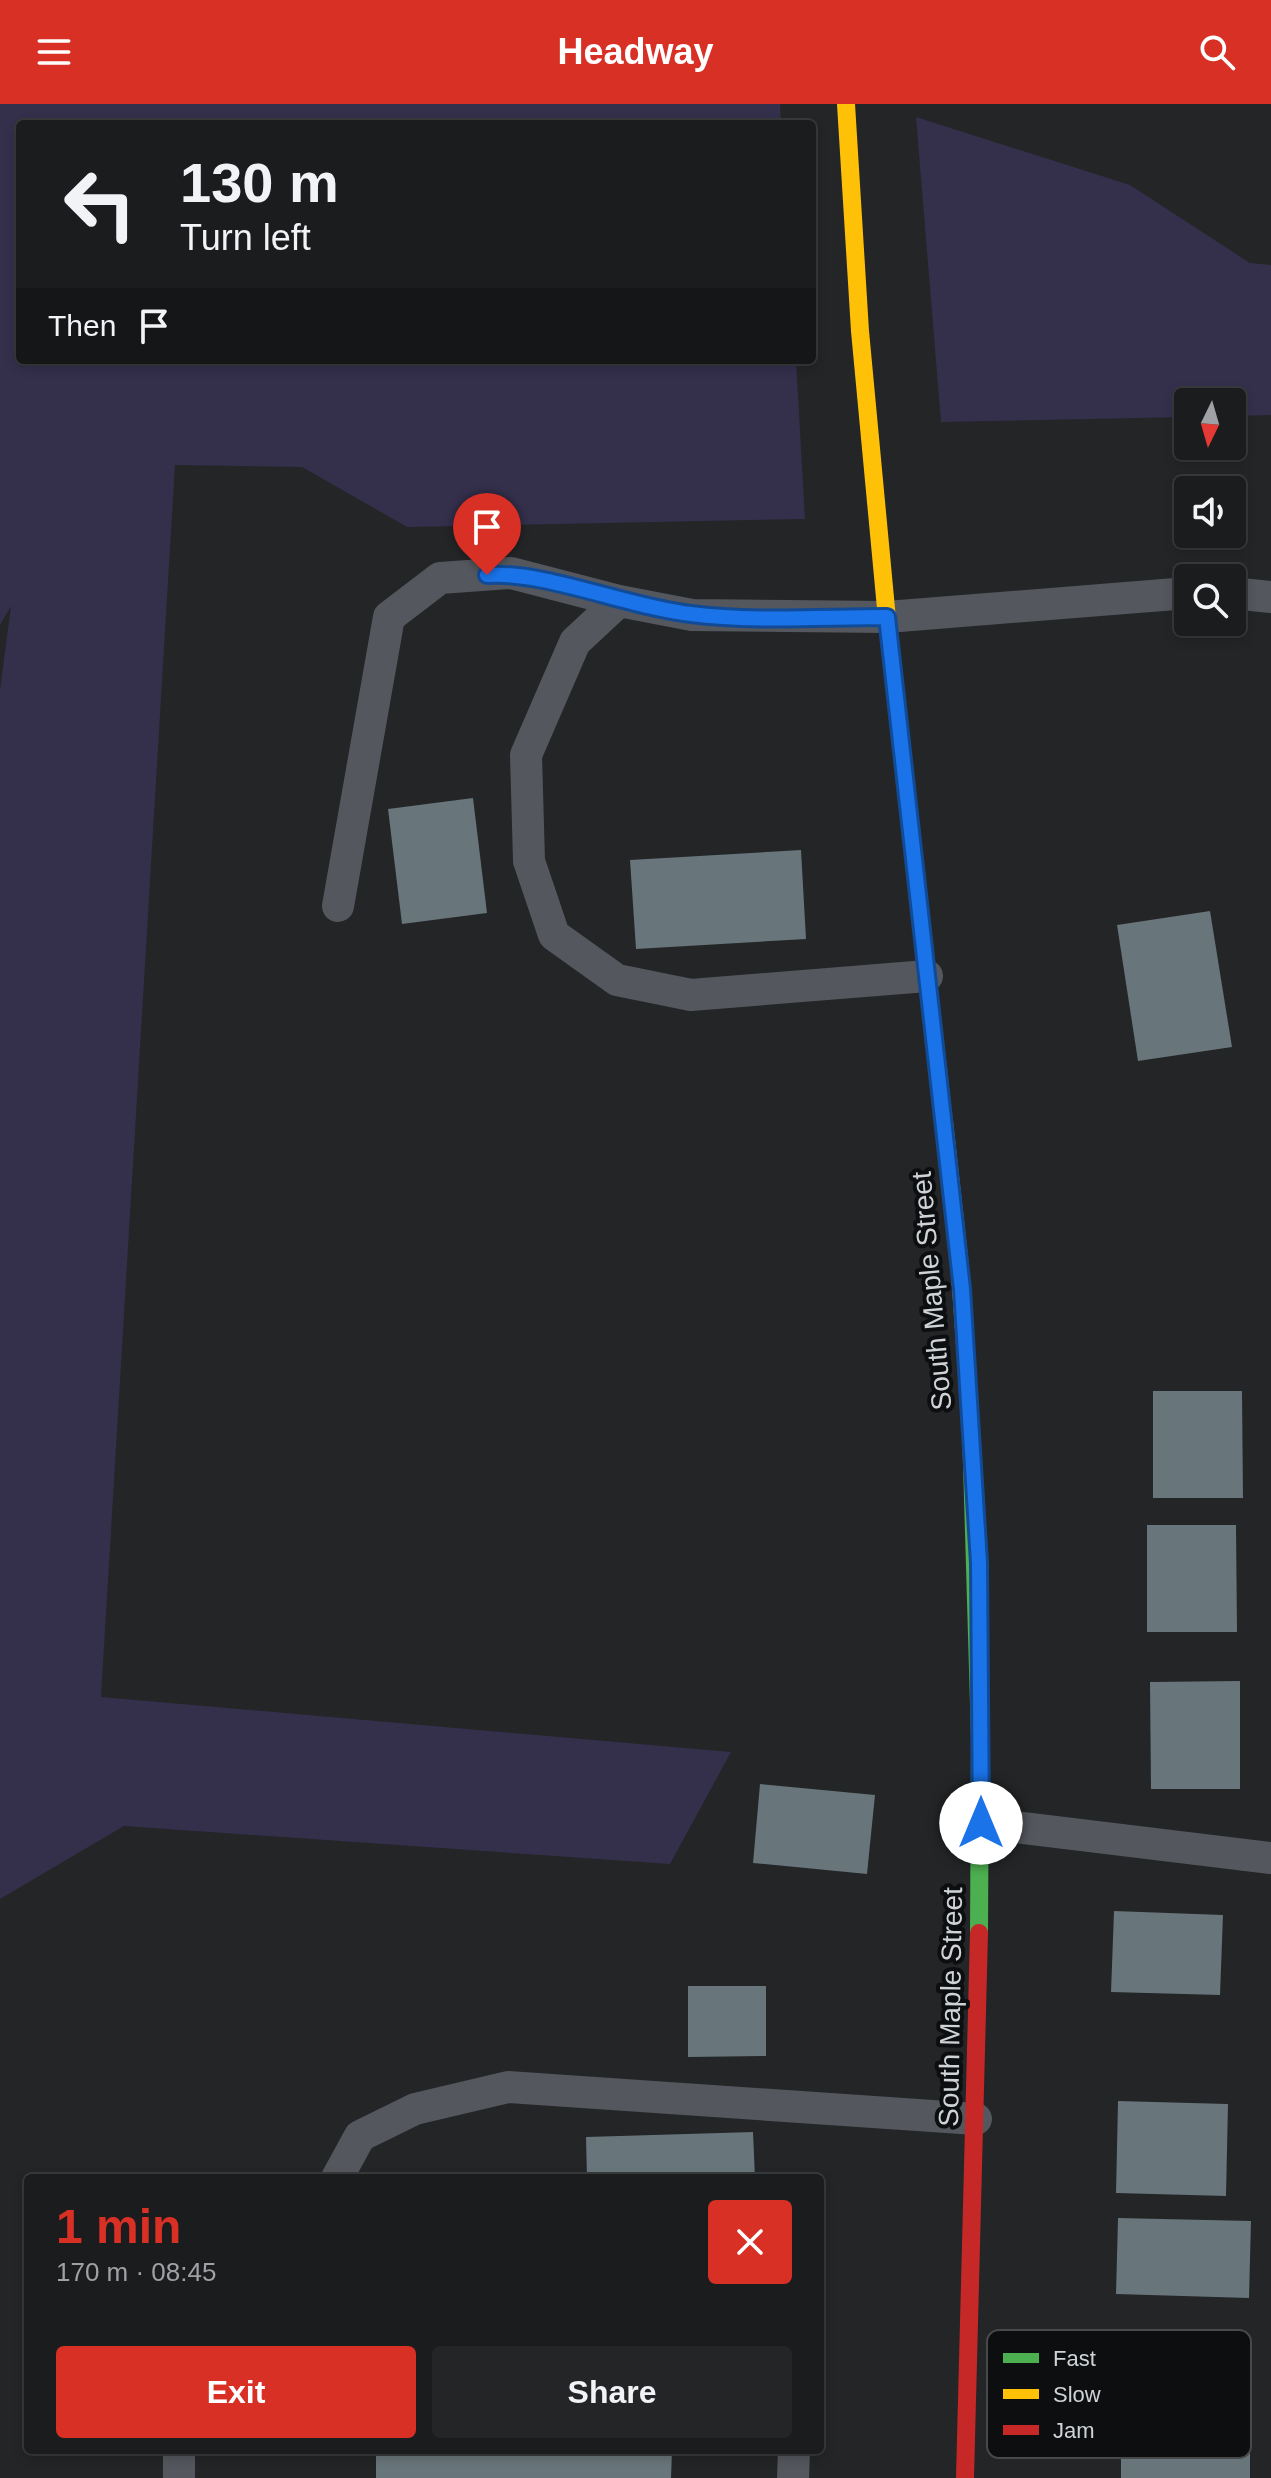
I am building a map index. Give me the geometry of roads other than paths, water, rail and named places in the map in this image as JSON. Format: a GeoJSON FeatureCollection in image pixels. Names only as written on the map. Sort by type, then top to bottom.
{"type":"FeatureCollection","features":[{"type":"Feature","properties":{"kind":"street","name":"South Maple Street"},"geometry":{"type":"LineString","coordinates":[[846,104],[851,214],[887,617],[965,1335],[979,1563],[982,1928],[965,2478]]}},
{"type":"Feature","properties":{"kind":"lane"},"geometry":{"type":"LineString","coordinates":[[338,906],[389,617],[440,578],[511,573],[619,601],[692,615],[887,617],[1174,594]]}},
{"type":"Feature","properties":{"kind":"lane"},"geometry":{"type":"LineString","coordinates":[[1246,594],[1271,597]]}},
{"type":"Feature","properties":{"kind":"lane"},"geometry":{"type":"LineString","coordinates":[[619,601],[575,642],[526,755],[529,861],[554,935],[617,980],[691,995],[927,976]]}},
{"type":"Feature","properties":{"kind":"lane"},"geometry":{"type":"LineString","coordinates":[[981,1823],[1271,1858]]}},
{"type":"Feature","properties":{"kind":"lane"},"geometry":{"type":"LineString","coordinates":[[339,2174],[360,2136],[415,2109],[508,2087],[976,2119]]}},
{"type":"Feature","properties":{"kind":"lane"},"geometry":{"type":"LineString","coordinates":[[179,2454],[179,2478]]}},
{"type":"Feature","properties":{"kind":"lane"},"geometry":{"type":"LineString","coordinates":[[793,2478],[794,2454]]}}]}
